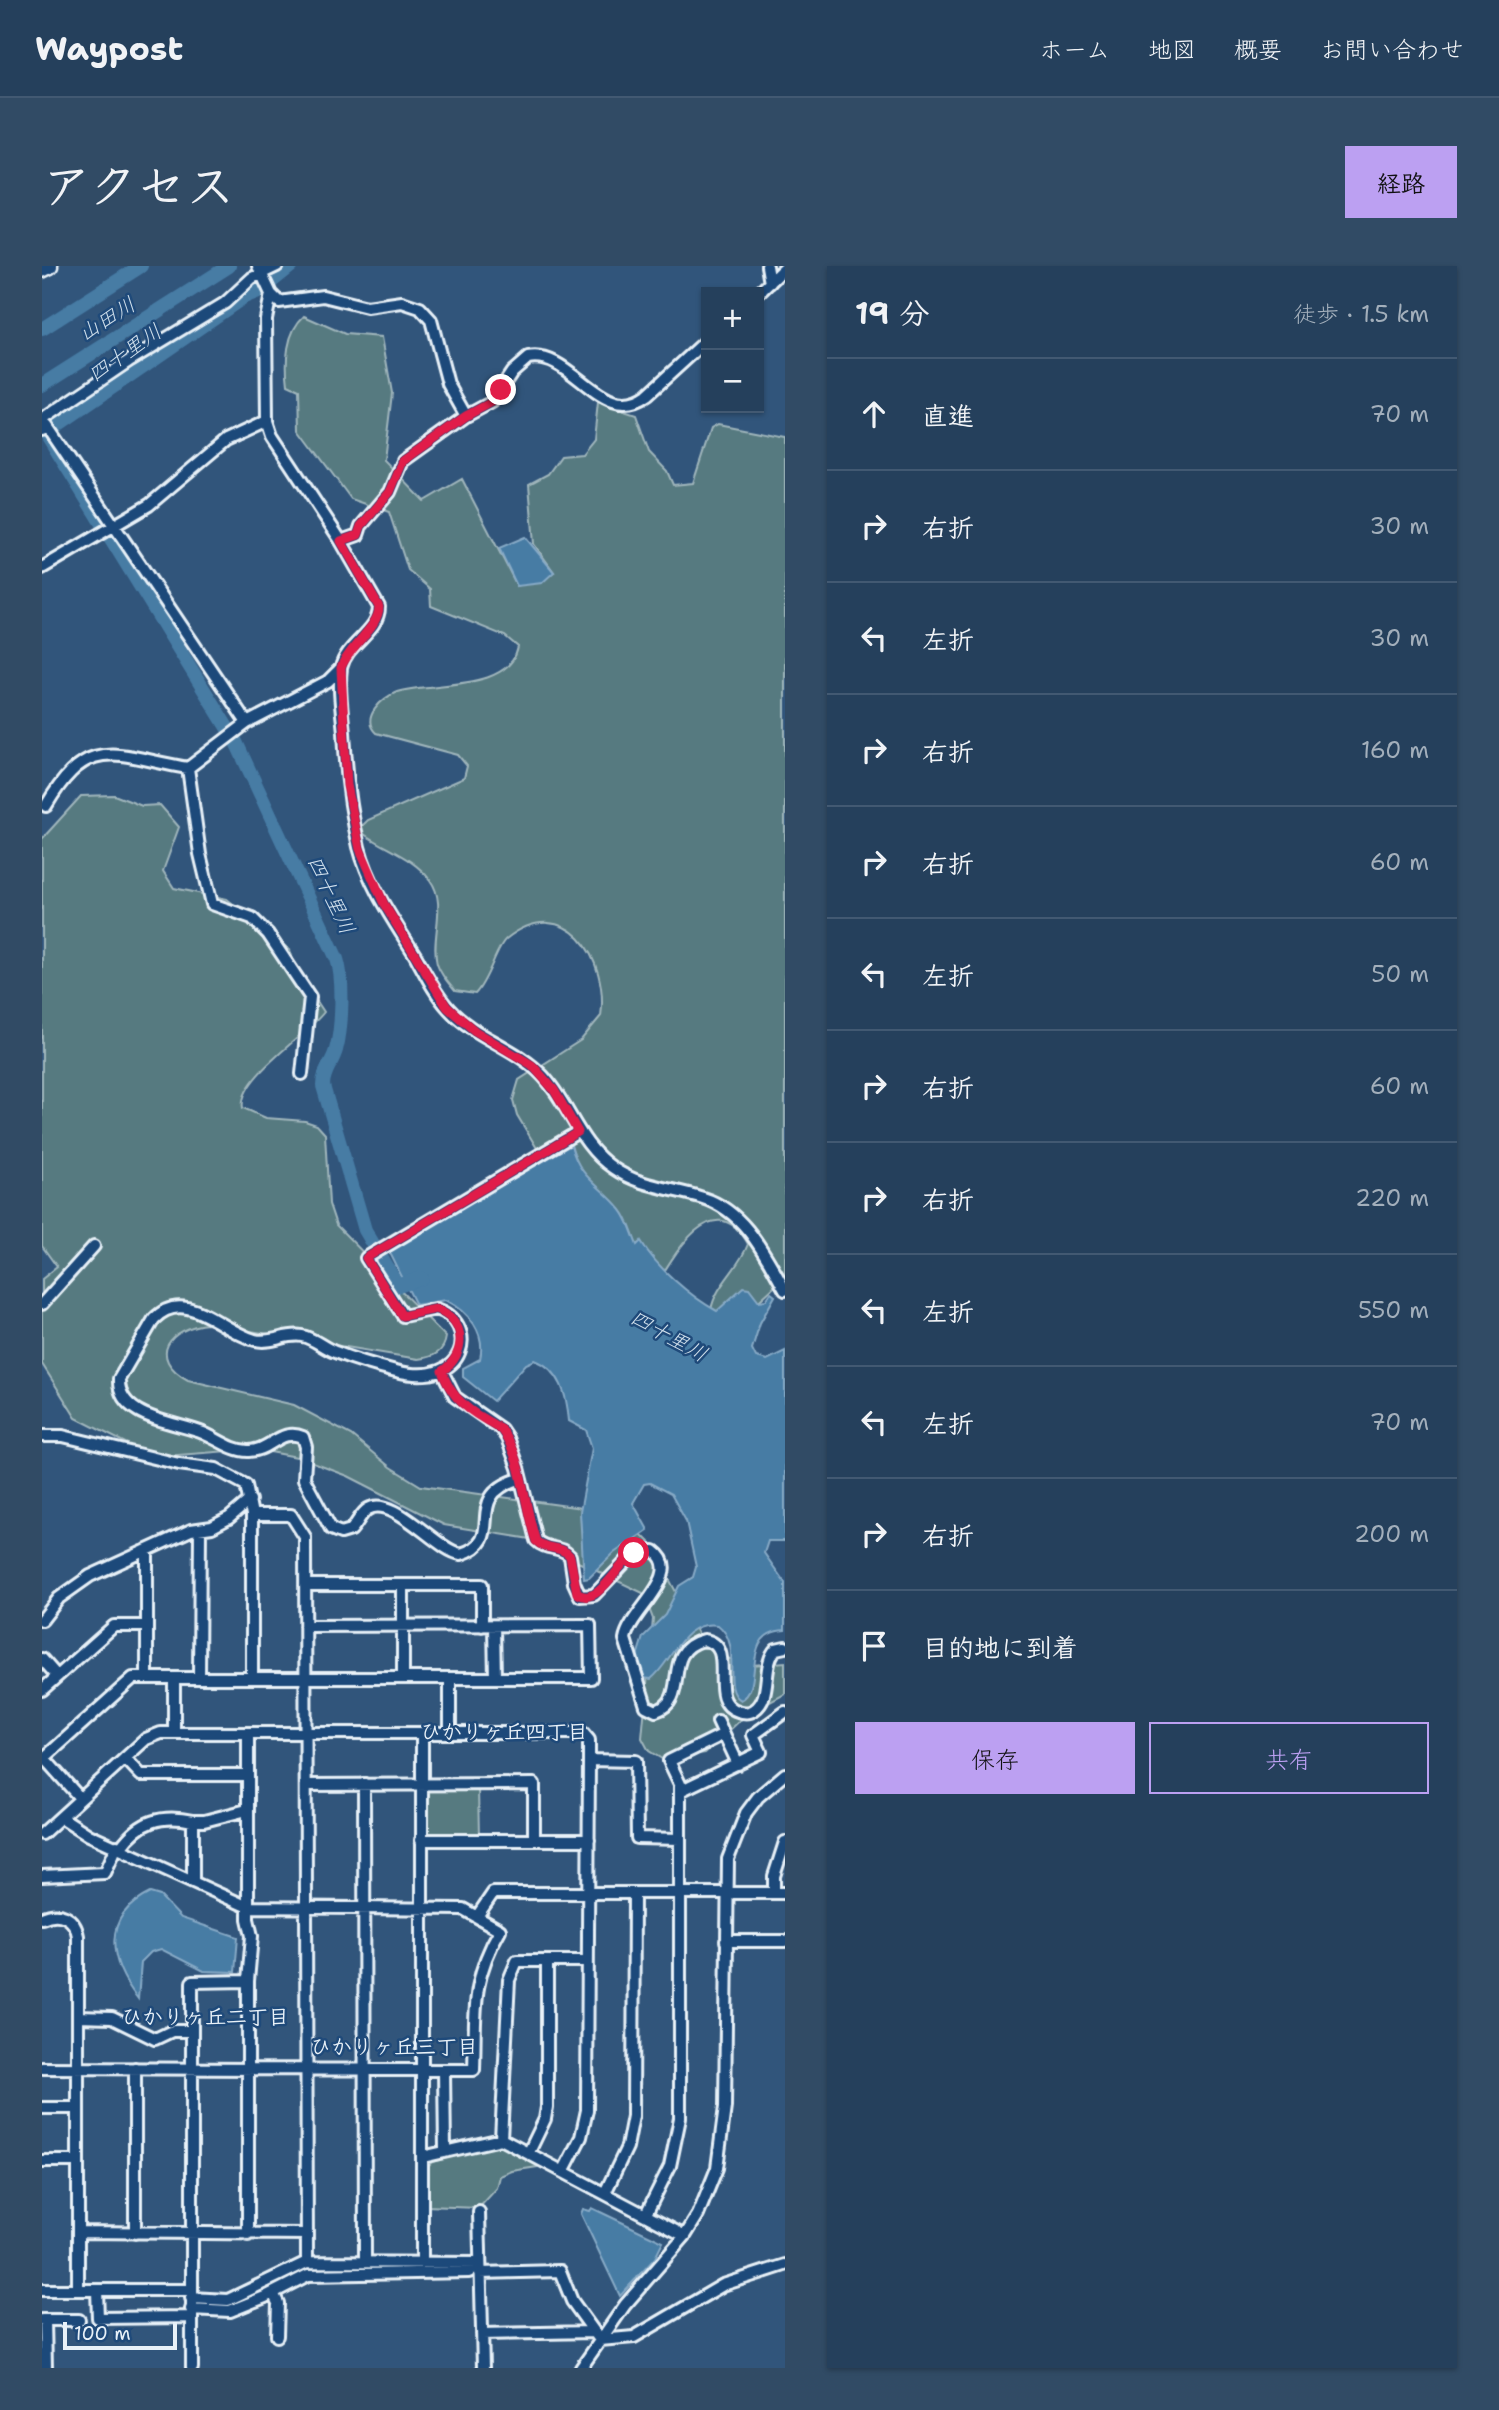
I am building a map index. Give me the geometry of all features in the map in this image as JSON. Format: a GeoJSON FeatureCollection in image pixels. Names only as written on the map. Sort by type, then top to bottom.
{"type":"FeatureCollection","features":[{"type":"Feature","properties":{"kind":"main road"},"geometry":{"type":"LineString","coordinates":[[42,270],[50,266]]}},
{"type":"Feature","properties":{"kind":"street"},"geometry":{"type":"LineString","coordinates":[[42,420],[128,361],[225,303],[259,270],[277,266]]}},
{"type":"Feature","properties":{"kind":"street"},"geometry":{"type":"LineString","coordinates":[[766,266],[770,283]]}},
{"type":"Feature","properties":{"kind":"street"},"geometry":{"type":"LineString","coordinates":[[764,288],[785,268]]}},
{"type":"Feature","properties":{"kind":"street"},"geometry":{"type":"LineString","coordinates":[[259,270],[271,294],[279,302],[323,296],[367,307],[402,302],[420,308],[431,320],[448,384],[466,416]]}},
{"type":"Feature","properties":{"kind":"street"},"geometry":{"type":"LineString","coordinates":[[46,806],[71,769],[97,754],[114,752],[188,768],[247,723],[328,681],[341,668],[346,655],[375,623],[379,607],[341,541],[272,436],[267,421],[266,319],[271,294]]}},
{"type":"Feature","properties":{"kind":"street"},"geometry":{"type":"LineString","coordinates":[[341,541],[358,535],[361,526],[390,492],[403,461],[466,416],[492,402],[519,364],[535,356],[551,359],[611,401],[637,402],[701,345]]}},
{"type":"Feature","properties":{"kind":"street"},"geometry":{"type":"LineString","coordinates":[[42,568],[149,505],[226,440],[267,421]]}},
{"type":"Feature","properties":{"kind":"street"},"geometry":{"type":"LineString","coordinates":[[42,430],[47,426],[113,528],[247,723]]}},
{"type":"Feature","properties":{"kind":"street"},"geometry":{"type":"LineString","coordinates":[[341,668],[347,785],[360,849],[384,904],[447,1007],[475,1031],[532,1065],[554,1090],[578,1132],[598,1157],[628,1177],[703,1198],[733,1215],[753,1235],[785,1290]]}},
{"type":"Feature","properties":{"kind":"street"},"geometry":{"type":"LineString","coordinates":[[188,768],[200,854],[212,904],[252,918],[268,934],[310,997],[302,1074]]}},
{"type":"Feature","properties":{"kind":"street"},"geometry":{"type":"LineString","coordinates":[[519,1479],[492,1493],[488,1499],[484,1536],[475,1548],[461,1554],[443,1547],[414,1522],[377,1507],[365,1510],[351,1530],[336,1532],[331,1529],[306,1485],[306,1447],[303,1437],[286,1434],[259,1450],[241,1451],[204,1433],[149,1417],[129,1402],[119,1387],[122,1371],[148,1326],[160,1313],[179,1307],[204,1314],[236,1333],[256,1340],[267,1342],[298,1335],[334,1352],[399,1372],[426,1376],[442,1371],[460,1353],[461,1337],[453,1321],[436,1309],[402,1316],[366,1258],[578,1132]]}},
{"type":"Feature","properties":{"kind":"street"},"geometry":{"type":"LineString","coordinates":[[42,1304],[94,1246]]}},
{"type":"Feature","properties":{"kind":"street"},"geometry":{"type":"LineString","coordinates":[[442,1371],[455,1397],[501,1429],[516,1461],[536,1541],[541,1546],[561,1549],[570,1556],[574,1583],[580,1596],[594,1595],[634,1553],[654,1551],[662,1559],[664,1569],[660,1583],[636,1614],[625,1639],[643,1702],[651,1709],[661,1710],[673,1699],[678,1661],[687,1648],[704,1640],[714,1643],[720,1650],[721,1686],[727,1703],[736,1711],[750,1712],[759,1706],[763,1695],[769,1659],[776,1649],[785,1647]]}},
{"type":"Feature","properties":{"kind":"street"},"geometry":{"type":"LineString","coordinates":[[42,1436],[63,1436],[180,1464],[216,1469],[246,1485],[252,1515],[252,1678]]}},
{"type":"Feature","properties":{"kind":"street"},"geometry":{"type":"LineString","coordinates":[[42,1620],[59,1598],[90,1576],[146,1550],[229,1518],[250,1500]]}},
{"type":"Feature","properties":{"kind":"street"},"geometry":{"type":"LineString","coordinates":[[252,1515],[291,1515],[305,1538],[307,2262]]}},
{"type":"Feature","properties":{"kind":"street"},"geometry":{"type":"LineString","coordinates":[[200,1529],[200,1678]]}},
{"type":"Feature","properties":{"kind":"street"},"geometry":{"type":"LineString","coordinates":[[146,1550],[147,1678]]}},
{"type":"Feature","properties":{"kind":"street"},"geometry":{"type":"LineString","coordinates":[[305,1585],[482,1585],[482,1626]]}},
{"type":"Feature","properties":{"kind":"street"},"geometry":{"type":"LineString","coordinates":[[403,1585],[403,1678]]}},
{"type":"Feature","properties":{"kind":"street"},"geometry":{"type":"LineString","coordinates":[[80,1798],[43,1759],[133,1678],[591,1678],[590,1625],[305,1626]]}},
{"type":"Feature","properties":{"kind":"street"},"geometry":{"type":"LineString","coordinates":[[42,1690],[114,1626],[147,1626]]}},
{"type":"Feature","properties":{"kind":"street"},"geometry":{"type":"LineString","coordinates":[[495,1626],[495,1678]]}},
{"type":"Feature","properties":{"kind":"street"},"geometry":{"type":"LineString","coordinates":[[42,1659],[57,1676]]}},
{"type":"Feature","properties":{"kind":"street"},"geometry":{"type":"LineString","coordinates":[[174,1679],[174,1733]]}},
{"type":"Feature","properties":{"kind":"street"},"geometry":{"type":"LineString","coordinates":[[450,1679],[450,1733]]}},
{"type":"Feature","properties":{"kind":"street"},"geometry":{"type":"LineString","coordinates":[[680,1791],[761,1752],[753,1735],[785,1712]]}},
{"type":"Feature","properties":{"kind":"street"},"geometry":{"type":"LineString","coordinates":[[718,1721],[738,1764]]}},
{"type":"Feature","properties":{"kind":"street"},"geometry":{"type":"LineString","coordinates":[[42,1834],[153,1735],[306,1731],[583,1732],[587,1735],[589,1760],[587,2110],[581,2137],[564,2170]]}},
{"type":"Feature","properties":{"kind":"street"},"geometry":{"type":"LineString","coordinates":[[248,1732],[248,1907],[252,1936],[248,1981],[248,2235]]}},
{"type":"Feature","properties":{"kind":"street"},"geometry":{"type":"LineString","coordinates":[[422,1733],[422,2263]]}},
{"type":"Feature","properties":{"kind":"street"},"geometry":{"type":"LineString","coordinates":[[646,2214],[670,2166],[680,2118],[680,1791],[669,1761],[724,1734]]}},
{"type":"Feature","properties":{"kind":"street"},"geometry":{"type":"LineString","coordinates":[[125,1758],[141,1775],[248,1775]]}},
{"type":"Feature","properties":{"kind":"street"},"geometry":{"type":"LineString","coordinates":[[589,1760],[636,1761],[637,1838],[680,1839]]}},
{"type":"Feature","properties":{"kind":"street"},"geometry":{"type":"LineString","coordinates":[[581,2368],[597,2336],[685,2236],[708,2195],[723,2142],[728,1859],[738,1827],[758,1797],[785,1774]]}},
{"type":"Feature","properties":{"kind":"street"},"geometry":{"type":"LineString","coordinates":[[306,1784],[534,1784],[534,1840]]}},
{"type":"Feature","properties":{"kind":"street"},"geometry":{"type":"LineString","coordinates":[[364,1784],[365,2262]]}},
{"type":"Feature","properties":{"kind":"street"},"geometry":{"type":"LineString","coordinates":[[42,1876],[105,1873],[119,1847],[144,1823],[168,1817],[204,1821],[247,1810]]}},
{"type":"Feature","properties":{"kind":"street"},"geometry":{"type":"LineString","coordinates":[[42,2068],[474,2070],[477,1980],[486,1953],[500,1930],[478,1915],[463,1909],[248,1907],[89,1835],[61,1817]]}},
{"type":"Feature","properties":{"kind":"street"},"geometry":{"type":"LineString","coordinates":[[192,1821],[193,1880]]}},
{"type":"Feature","properties":{"kind":"street"},"geometry":{"type":"LineString","coordinates":[[421,1840],[589,1840]]}},
{"type":"Feature","properties":{"kind":"street"},"geometry":{"type":"LineString","coordinates":[[478,1915],[493,1893],[780,1893],[775,1868],[785,1842]]}},
{"type":"Feature","properties":{"kind":"street"},"geometry":{"type":"LineString","coordinates":[[605,2193],[627,2147],[634,2116],[634,1893]]}},
{"type":"Feature","properties":{"kind":"street"},"geometry":{"type":"LineString","coordinates":[[42,1918],[53,1913],[61,1914],[76,1928],[78,2290]]}},
{"type":"Feature","properties":{"kind":"street"},"geometry":{"type":"LineString","coordinates":[[726,1941],[785,1941]]}},
{"type":"Feature","properties":{"kind":"street"},"geometry":{"type":"LineString","coordinates":[[501,2139],[509,1980],[517,1961],[587,1961]]}},
{"type":"Feature","properties":{"kind":"street"},"geometry":{"type":"LineString","coordinates":[[529,2152],[545,2119],[547,2106],[547,1962]]}},
{"type":"Feature","properties":{"kind":"street"},"geometry":{"type":"LineString","coordinates":[[192,2368],[192,1982],[248,1981]]}},
{"type":"Feature","properties":{"kind":"street"},"geometry":{"type":"LineString","coordinates":[[78,2017],[112,2018],[155,2039],[172,2031],[192,2031]]}},
{"type":"Feature","properties":{"kind":"street"},"geometry":{"type":"LineString","coordinates":[[135,2068],[135,2233]]}},
{"type":"Feature","properties":{"kind":"street"},"geometry":{"type":"LineString","coordinates":[[444,2070],[445,2151]]}},
{"type":"Feature","properties":{"kind":"street"},"geometry":{"type":"LineString","coordinates":[[42,2108],[78,2108]]}},
{"type":"Feature","properties":{"kind":"street"},"geometry":{"type":"LineString","coordinates":[[422,2157],[501,2139],[685,2236]]}},
{"type":"Feature","properties":{"kind":"street"},"geometry":{"type":"LineString","coordinates":[[42,2161],[78,2161]]}},
{"type":"Feature","properties":{"kind":"street"},"geometry":{"type":"LineString","coordinates":[[479,2212],[482,2368]]}},
{"type":"Feature","properties":{"kind":"street"},"geometry":{"type":"LineString","coordinates":[[78,2232],[307,2234]]}},
{"type":"Feature","properties":{"kind":"street"},"geometry":{"type":"LineString","coordinates":[[97,2290],[98,2318],[228,2300],[307,2262],[422,2263],[560,2271],[572,2301],[597,2336]]}},
{"type":"Feature","properties":{"kind":"street"},"geometry":{"type":"LineString","coordinates":[[482,2334],[634,2337],[723,2285],[785,2265]]}},
{"type":"Feature","properties":{"kind":"street"},"geometry":{"type":"LineString","coordinates":[[42,2290],[97,2290],[230,2311],[308,2275],[469,2272],[480,2268]]}},
{"type":"Feature","properties":{"kind":"street"},"geometry":{"type":"LineString","coordinates":[[273,2293],[278,2303],[277,2336]]}},
{"type":"Feature","properties":{"kind":"street"},"geometry":{"type":"LineString","coordinates":[[46,2368],[44,2320],[79,2320]]}},
{"type":"Feature","properties":{"kind":"green space"},"geometry":{"type":"Polygon","coordinates":[[[304,316],[345,334],[382,337],[392,393],[384,460],[424,501],[462,479],[517,586],[554,572],[534,544],[529,484],[548,474],[561,456],[582,454],[594,439],[598,402],[636,415],[649,452],[667,471],[673,485],[693,483],[711,428],[718,424],[785,437],[785,1277],[739,1319],[711,1310],[718,1292],[748,1244],[733,1226],[718,1221],[703,1226],[688,1238],[644,1306],[553,1175],[517,1115],[513,1100],[519,1080],[581,1040],[601,1016],[602,995],[598,974],[591,954],[579,938],[565,928],[548,923],[528,926],[502,943],[475,994],[455,991],[437,964],[435,943],[438,899],[430,880],[416,865],[364,834],[362,826],[368,820],[464,778],[467,766],[458,755],[376,733],[370,721],[375,709],[397,692],[484,679],[500,672],[512,662],[518,647],[505,636],[431,606],[430,589],[408,570],[389,512],[351,499],[300,430],[299,390],[288,385],[287,357],[293,330],[304,316]]]}},
{"type":"Feature","properties":{"kind":"green space"},"geometry":{"type":"Polygon","coordinates":[[[114,795],[142,806],[160,805],[179,827],[163,871],[174,888],[227,899],[290,950],[297,971],[324,1012],[251,1084],[244,1096],[243,1108],[266,1118],[305,1121],[317,1125],[325,1134],[329,1204],[336,1225],[446,1337],[443,1347],[437,1353],[418,1359],[208,1324],[195,1326],[174,1337],[168,1344],[168,1362],[188,1380],[294,1405],[351,1435],[390,1467],[421,1486],[582,1508],[628,1521],[650,1543],[701,1639],[716,1655],[752,1665],[785,1662],[785,1694],[746,1715],[705,1753],[662,1759],[649,1751],[642,1738],[653,1619],[643,1593],[530,1539],[444,1525],[348,1476],[297,1457],[254,1449],[153,1457],[76,1418],[42,1364],[42,1279],[57,1267],[42,1246],[42,839],[81,796],[114,795]]]}},
{"type":"Feature","properties":{"kind":"green space"},"geometry":{"type":"Polygon","coordinates":[[[478,1788],[479,1837],[425,1835],[425,1790],[478,1788]]]}},
{"type":"Feature","properties":{"kind":"green space"},"geometry":{"type":"Polygon","coordinates":[[[497,2143],[539,2161],[537,2167],[500,2176],[497,2188],[479,2208],[426,2206],[425,2169],[432,2162],[497,2143]]]}},
{"type":"Feature","properties":{"kind":"water"},"geometry":{"type":"Polygon","coordinates":[[[525,537],[554,572],[542,583],[517,586],[499,548],[525,537]]]}},
{"type":"Feature","properties":{"kind":"water"},"geometry":{"type":"Polygon","coordinates":[[[571,1145],[585,1174],[624,1214],[637,1245],[641,1241],[665,1271],[696,1298],[717,1311],[743,1287],[749,1288],[759,1301],[766,1300],[771,1293],[775,1296],[760,1323],[752,1349],[756,1357],[767,1360],[785,1351],[785,1541],[768,1541],[764,1553],[785,1583],[785,1630],[771,1633],[762,1640],[757,1650],[752,1684],[741,1700],[732,1686],[730,1644],[718,1625],[706,1625],[687,1635],[651,1679],[643,1678],[634,1666],[643,1637],[665,1615],[679,1586],[693,1577],[696,1567],[686,1521],[671,1494],[650,1483],[644,1484],[633,1503],[648,1530],[614,1553],[589,1578],[584,1579],[580,1512],[592,1448],[586,1430],[569,1421],[564,1393],[557,1377],[544,1364],[535,1360],[526,1364],[493,1401],[463,1377],[463,1368],[480,1359],[480,1340],[474,1324],[462,1310],[446,1300],[416,1305],[389,1251],[571,1145]]]}},
{"type":"Feature","properties":{"kind":"water"},"geometry":{"type":"Polygon","coordinates":[[[150,1893],[160,1896],[181,1918],[238,1937],[235,1972],[204,1971],[161,1949],[151,1952],[141,1962],[138,1999],[121,1970],[114,1941],[123,1914],[150,1893]]]}},
{"type":"Feature","properties":{"kind":"water"},"geometry":{"type":"Polygon","coordinates":[[[592,2208],[663,2242],[655,2258],[620,2296],[581,2214],[583,2209],[590,2211],[592,2208]]]}},
{"type":"Feature","properties":{"kind":"waterway"},"geometry":{"type":"LineString","coordinates":[[42,329],[141,266]]}},
{"type":"Feature","properties":{"kind":"waterway","name":"山田川"},"geometry":{"type":"LineString","coordinates":[[42,385],[229,266]]}},
{"type":"Feature","properties":{"kind":"waterway","name":"四十里川"},"geometry":{"type":"LineString","coordinates":[[291,266],[261,290],[244,297],[46,433],[236,742],[337,959],[341,991],[340,1030],[323,1086],[365,1230],[398,1286],[422,1278]]}},
{"type":"Feature","properties":{"kind":"district","name":"ひかりヶ丘四丁目"},"geometry":{"type":"Point","coordinates":[504,1732]}},
{"type":"Feature","properties":{"kind":"district","name":"ひかりヶ丘二丁目"},"geometry":{"type":"Point","coordinates":[205,2017]}},
{"type":"Feature","properties":{"kind":"district","name":"ひかりヶ丘三丁目"},"geometry":{"type":"Point","coordinates":[394,2047]}},
{"type":"Feature","properties":{"kind":"route"},"geometry":{"type":"LineString","coordinates":[[501,390],[492,402],[466,416],[403,461],[390,492],[361,526],[358,535],[341,541],[379,607],[375,623],[358,639],[346,655],[341,668],[347,785],[360,849],[373,882],[438,994],[460,1020],[532,1065],[554,1090],[578,1132],[366,1258],[402,1316],[436,1309],[447,1314],[453,1321],[461,1337],[461,1345],[456,1360],[442,1371],[447,1385],[455,1397],[474,1413],[501,1429],[507,1438],[518,1468],[536,1541],[547,1548],[561,1549],[570,1556],[577,1593],[585,1597],[594,1595],[620,1564],[634,1553]]}}]}
